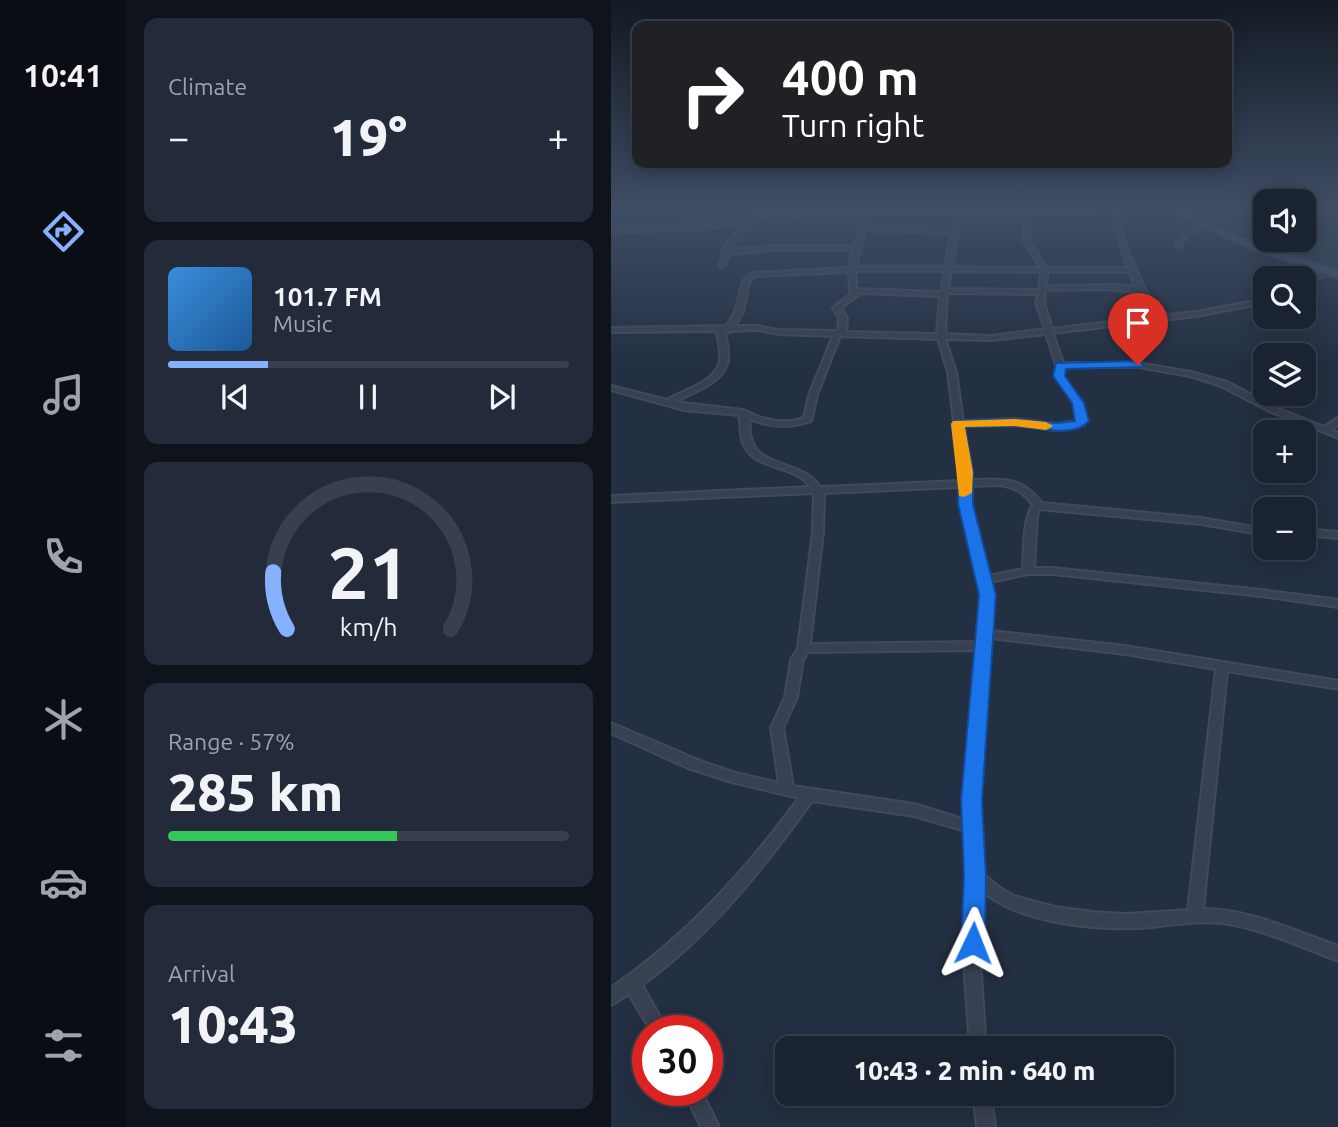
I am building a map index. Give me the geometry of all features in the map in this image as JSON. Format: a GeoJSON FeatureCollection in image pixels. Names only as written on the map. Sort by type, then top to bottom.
{"type":"FeatureCollection","features":[{"type":"Feature","properties":{"kind":"main road"},"geometry":{"type":"LineString","coordinates":[[1294,261],[1333,274]]}},
{"type":"Feature","properties":{"kind":"street"},"geometry":{"type":"LineString","coordinates":[[722,265],[724,261]]}},
{"type":"Feature","properties":{"kind":"street"},"geometry":{"type":"LineString","coordinates":[[854,261],[852,290],[858,292],[1085,290],[1128,286],[1140,290]]}},
{"type":"Feature","properties":{"kind":"street"},"geometry":{"type":"LineString","coordinates":[[950,261],[944,293],[941,337],[952,372],[966,504],[988,595],[971,827],[975,875],[972,962],[977,1036]]}},
{"type":"Feature","properties":{"kind":"street"},"geometry":{"type":"LineString","coordinates":[[958,424],[1015,422],[1056,427],[1083,421],[1078,403],[1059,376],[1058,354],[1040,303],[1045,269],[1039,261]]}},
{"type":"Feature","properties":{"kind":"street"},"geometry":{"type":"LineString","coordinates":[[1129,261],[1154,318]]}},
{"type":"Feature","properties":{"kind":"street"},"geometry":{"type":"LineString","coordinates":[[669,402],[705,383],[718,372],[724,360],[725,330],[739,312],[746,281],[753,274],[853,269],[1132,270]]}},
{"type":"Feature","properties":{"kind":"street"},"geometry":{"type":"LineString","coordinates":[[611,388],[695,409],[745,414],[760,422],[795,422],[808,419],[813,395],[840,334],[843,318],[837,308],[858,292]]}},
{"type":"Feature","properties":{"kind":"street"},"geometry":{"type":"LineString","coordinates":[[611,330],[757,328],[840,334],[991,338],[1028,334],[1050,335],[1253,304]]}},
{"type":"Feature","properties":{"kind":"street"},"geometry":{"type":"LineString","coordinates":[[611,339],[624,330]]}},
{"type":"Feature","properties":{"kind":"street"},"geometry":{"type":"LineString","coordinates":[[1060,365],[1138,365],[1191,374],[1235,388],[1274,410],[1338,436]]}},
{"type":"Feature","properties":{"kind":"street"},"geometry":{"type":"LineString","coordinates":[[745,414],[743,432],[755,453],[762,459],[805,476],[813,481],[818,489],[818,533],[804,648],[797,660],[791,696],[777,728],[787,790]]}},
{"type":"Feature","properties":{"kind":"street"},"geometry":{"type":"LineString","coordinates":[[1324,431],[1338,419]]}},
{"type":"Feature","properties":{"kind":"street"},"geometry":{"type":"LineString","coordinates":[[611,499],[1016,483],[1028,490],[1039,506]]}},
{"type":"Feature","properties":{"kind":"street"},"geometry":{"type":"LineString","coordinates":[[1028,571],[1032,516],[1035,507],[1039,506],[1201,521],[1253,530]]}},
{"type":"Feature","properties":{"kind":"street"},"geometry":{"type":"LineString","coordinates":[[1316,534],[1338,535]]}},
{"type":"Feature","properties":{"kind":"street"},"geometry":{"type":"LineString","coordinates":[[985,580],[1028,571],[1194,585],[1338,604]]}},
{"type":"Feature","properties":{"kind":"street"},"geometry":{"type":"LineString","coordinates":[[804,648],[984,640],[1125,650],[1338,685]]}},
{"type":"Feature","properties":{"kind":"street"},"geometry":{"type":"LineString","coordinates":[[1195,916],[1222,665]]}},
{"type":"Feature","properties":{"kind":"street"},"geometry":{"type":"LineString","coordinates":[[612,731],[693,764],[787,790],[914,810],[971,827]]}},
{"type":"Feature","properties":{"kind":"street"},"geometry":{"type":"LineString","coordinates":[[611,997],[632,983],[722,904],[809,795]]}},
{"type":"Feature","properties":{"kind":"street"},"geometry":{"type":"LineString","coordinates":[[975,875],[995,893],[1011,902],[1089,919],[1122,922],[1195,916],[1237,920],[1338,954]]}},
{"type":"Feature","properties":{"kind":"street"},"geometry":{"type":"LineString","coordinates":[[632,983],[651,1015]]}},
{"type":"Feature","properties":{"kind":"street"},"geometry":{"type":"LineString","coordinates":[[700,1106],[710,1127]]}},
{"type":"Feature","properties":{"kind":"street"},"geometry":{"type":"LineString","coordinates":[[983,1106],[985,1127]]}},
{"type":"Feature","properties":{"kind":"green space"},"geometry":{"type":"Polygon","coordinates":[[[1306,261],[1338,261],[1338,271],[1306,261]]]}},
{"type":"Feature","properties":{"kind":"slow traffic"},"geometry":{"type":"LineString","coordinates":[[964,493],[966,472],[958,424],[1015,422],[1046,426]]}},
{"type":"Feature","properties":{"kind":"route"},"geometry":{"type":"LineString","coordinates":[[973,943],[975,875],[972,800],[988,595],[964,493],[966,472],[958,424],[1015,422],[1056,427],[1079,424],[1083,421],[1078,403],[1059,376],[1060,365],[1138,365]]}}]}
